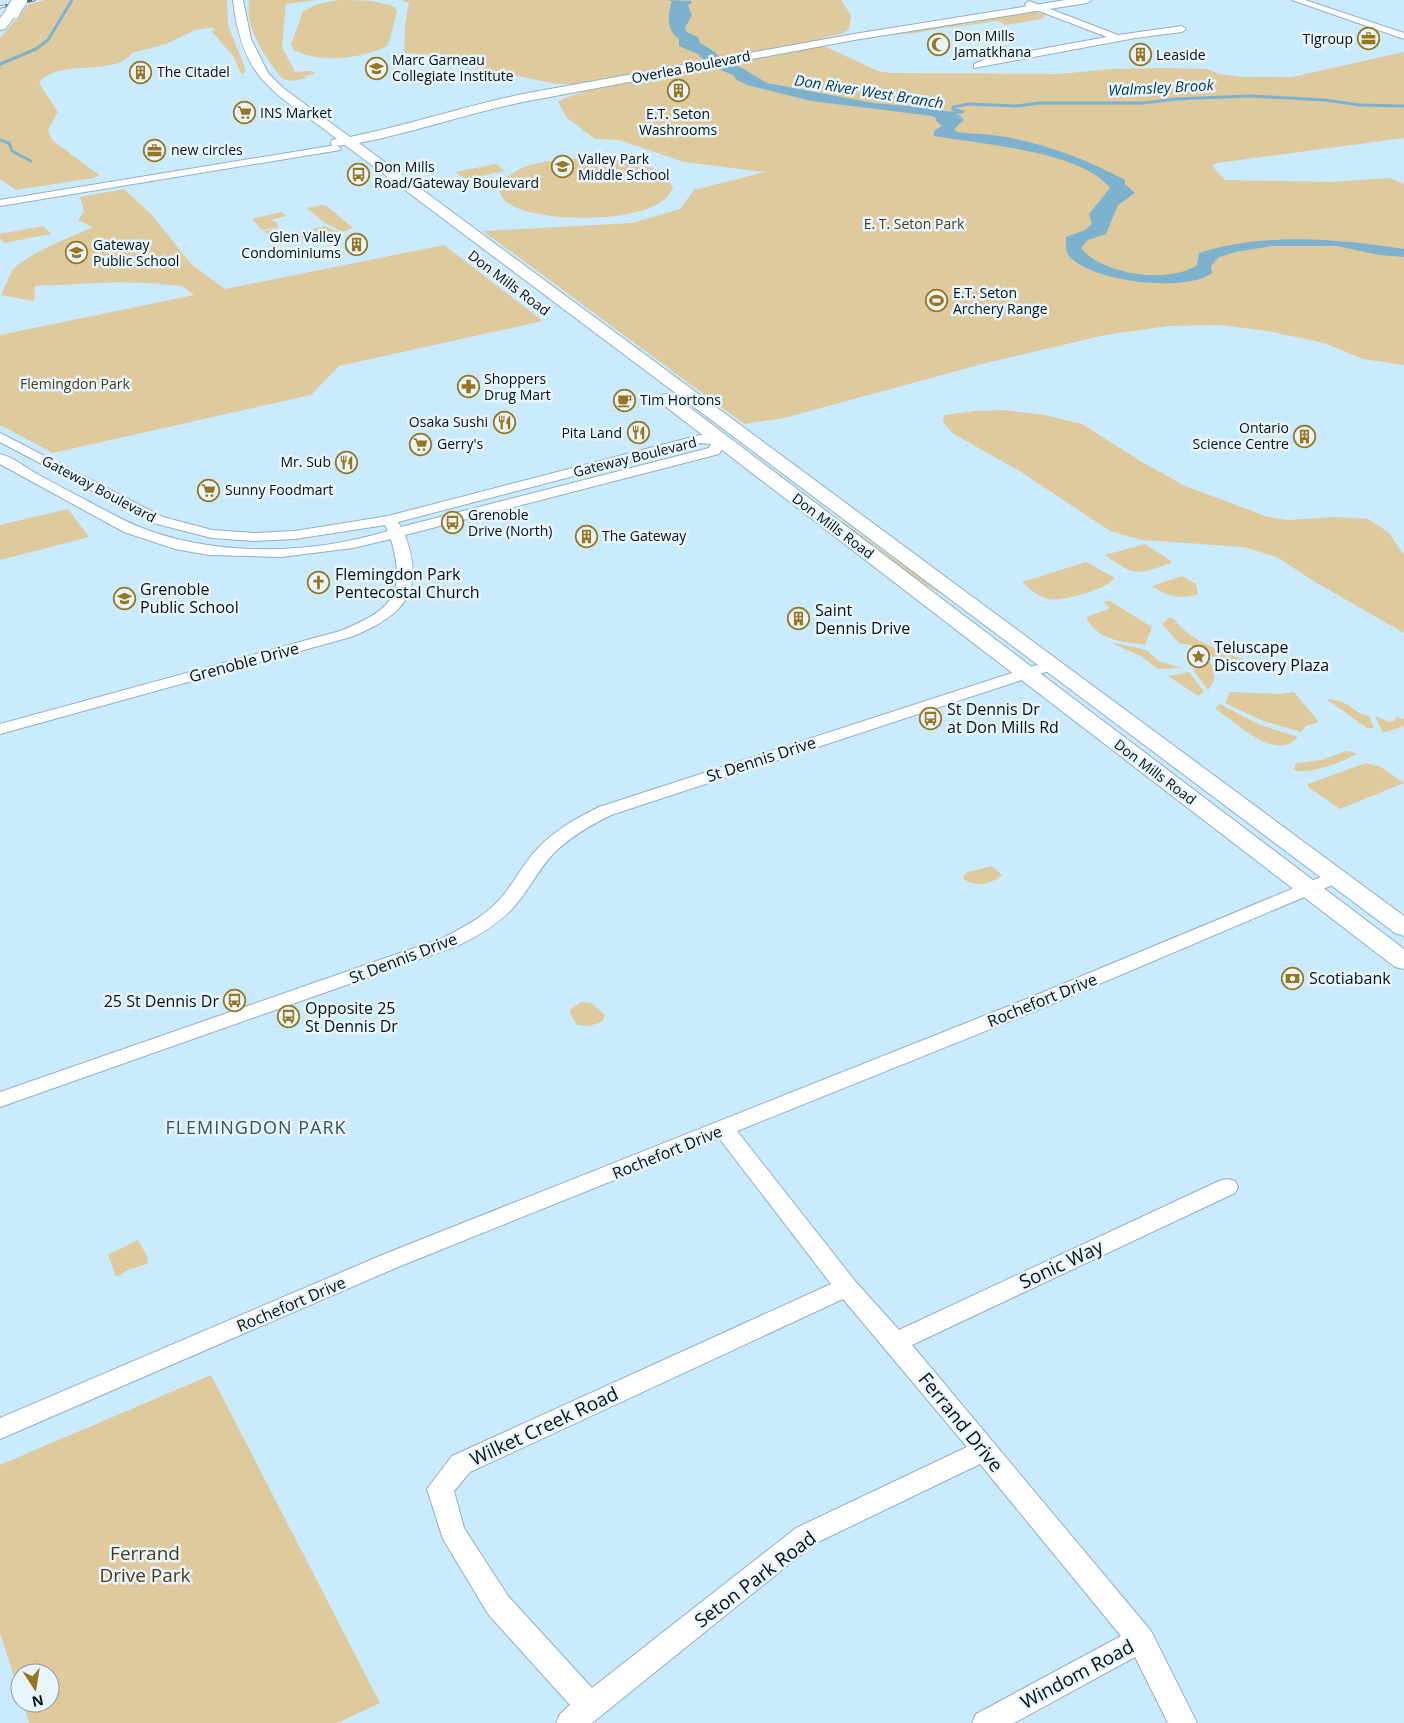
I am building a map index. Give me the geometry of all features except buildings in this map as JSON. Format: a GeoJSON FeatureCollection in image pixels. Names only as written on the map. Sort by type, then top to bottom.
{"type":"FeatureCollection","features":[{"type":"Feature","properties":{"kind":"highway"},"geometry":{"type":"LineString","coordinates":[[0,26],[16,5]]}},
{"type":"Feature","properties":{"kind":"main road","name":"Don Mills Road"},"geometry":{"type":"LineString","coordinates":[[238,0],[240,22],[246,44],[262,74],[272,86],[270,92],[1404,928]]}},
{"type":"Feature","properties":{"kind":"main road","name":"Overlea Boulevard"},"geometry":{"type":"LineString","coordinates":[[341,144],[432,129],[528,97],[1050,0]]}},
{"type":"Feature","properties":{"kind":"main road","name":"Overlea Boulevard"},"geometry":{"type":"LineString","coordinates":[[854,37],[1087,0]]}},
{"type":"Feature","properties":{"kind":"main road","name":"Don Mills Road"},"geometry":{"type":"LineString","coordinates":[[341,144],[448,236]]}},
{"type":"Feature","properties":{"kind":"main road","name":"Don Mills Road"},"geometry":{"type":"LineString","coordinates":[[649,386],[1404,961]]}},
{"type":"Feature","properties":{"kind":"street"},"geometry":{"type":"LineString","coordinates":[[1296,0],[1403,36]]}},
{"type":"Feature","properties":{"kind":"street"},"geometry":{"type":"LineString","coordinates":[[1029,4],[1116,38]]}},
{"type":"Feature","properties":{"kind":"street"},"geometry":{"type":"LineString","coordinates":[[982,64],[1116,38],[1182,29]]}},
{"type":"Feature","properties":{"kind":"street"},"geometry":{"type":"LineString","coordinates":[[0,203],[341,144]]}},
{"type":"Feature","properties":{"kind":"street","name":"Gateway Boulevard"},"geometry":{"type":"LineString","coordinates":[[0,437],[158,520],[212,534],[276,537],[393,527],[419,526],[714,451],[720,441],[700,439],[594,467],[393,527],[360,543],[314,549],[257,552],[209,550],[144,536],[0,458]]}},
{"type":"Feature","properties":{"kind":"street"},"geometry":{"type":"LineString","coordinates":[[594,467],[610,476]]}},
{"type":"Feature","properties":{"kind":"street"},"geometry":{"type":"LineString","coordinates":[[52,487],[76,477]]}},
{"type":"Feature","properties":{"kind":"street","name":"Grenoble Drive"},"geometry":{"type":"LineString","coordinates":[[0,729],[322,642],[355,630],[390,608],[405,586],[406,578],[393,527]]}},
{"type":"Feature","properties":{"kind":"street","name":"St Dennis Drive"},"geometry":{"type":"LineString","coordinates":[[0,1100],[450,942],[499,912],[543,853],[558,839],[574,827],[605,811],[1049,666]]}},
{"type":"Feature","properties":{"kind":"street","name":"Rochefort Drive"},"geometry":{"type":"LineString","coordinates":[[0,1429],[390,1261],[724,1130],[1030,1005],[1335,877]]}},
{"type":"Feature","properties":{"kind":"street","name":"Ferrand Drive"},"geometry":{"type":"LineString","coordinates":[[724,1130],[847,1287],[895,1342],[1141,1640],[1184,1723]]}},
{"type":"Feature","properties":{"kind":"street","name":"Sonic Way"},"geometry":{"type":"LineString","coordinates":[[895,1342],[1227,1187]]}},
{"type":"Feature","properties":{"kind":"street","name":"Wilket Creek Road"},"geometry":{"type":"LineString","coordinates":[[580,1716],[498,1605],[452,1531],[440,1489],[461,1464],[847,1287]]}},
{"type":"Feature","properties":{"kind":"street","name":"Seton Park Road"},"geometry":{"type":"LineString","coordinates":[[580,1716],[805,1536],[955,1463],[985,1451]]}},
{"type":"Feature","properties":{"kind":"street","name":"Windom Road"},"geometry":{"type":"LineString","coordinates":[[986,1723],[1141,1640]]}},
{"type":"Feature","properties":{"kind":"green space"},"geometry":{"type":"Polygon","coordinates":[[[45,0],[227,0],[228,25],[246,71],[243,74],[240,72],[234,57],[211,31],[215,30],[212,27],[196,30],[166,44],[132,53],[124,60],[113,65],[59,71],[48,75],[39,83],[58,112],[48,130],[52,140],[99,175],[94,178],[16,190],[0,179],[0,38],[29,4],[45,0]]]}},
{"type":"Feature","properties":{"kind":"green space"},"geometry":{"type":"Polygon","coordinates":[[[249,0],[318,0],[286,4],[282,47],[295,72],[311,71],[316,73],[304,76],[307,78],[293,81],[282,79],[263,52],[253,32],[250,22],[249,0]]]}},
{"type":"Feature","properties":{"kind":"green space"},"geometry":{"type":"Polygon","coordinates":[[[340,0],[376,2],[396,8],[397,12],[388,45],[367,54],[341,58],[314,57],[293,49],[291,45],[303,11],[318,4],[340,0]]]}},
{"type":"Feature","properties":{"kind":"green space","name":"E. T. Seton Park"},"geometry":{"type":"Polygon","coordinates":[[[400,0],[841,0],[851,16],[849,29],[843,33],[813,41],[878,71],[890,73],[1058,74],[1112,69],[1170,68],[1207,69],[1220,74],[1242,77],[1292,77],[1404,52],[1404,138],[1217,163],[1212,166],[1225,180],[1330,182],[1390,178],[1404,184],[1404,365],[1363,359],[1324,343],[1268,331],[1219,325],[1168,326],[1105,335],[986,363],[784,418],[744,424],[483,231],[632,223],[680,209],[694,190],[765,172],[684,162],[619,140],[595,139],[567,118],[558,102],[590,90],[578,84],[557,84],[446,62],[432,55],[404,53],[405,24],[409,3],[400,0]]]}},
{"type":"Feature","properties":{"kind":"green space"},"geometry":{"type":"Polygon","coordinates":[[[1033,11],[1046,15],[1041,19],[1006,25],[997,21],[942,29],[988,20],[915,33],[885,35],[1033,11]]]}},
{"type":"Feature","properties":{"kind":"green space"},"geometry":{"type":"Polygon","coordinates":[[[581,158],[620,160],[647,166],[659,171],[668,179],[673,189],[666,198],[653,207],[634,213],[586,218],[538,214],[519,209],[505,201],[499,191],[504,181],[522,168],[534,164],[581,158]]]}},
{"type":"Feature","properties":{"kind":"green space"},"geometry":{"type":"Polygon","coordinates":[[[496,164],[505,171],[465,179],[455,172],[496,164]]]}},
{"type":"Feature","properties":{"kind":"green space","name":"Flemingdon Park"},"geometry":{"type":"Polygon","coordinates":[[[124,189],[152,215],[191,264],[225,289],[444,245],[543,321],[339,366],[311,395],[53,453],[0,425],[0,335],[194,295],[182,286],[118,282],[35,286],[34,301],[1,295],[13,270],[27,258],[93,227],[78,220],[84,212],[80,197],[124,189]]]}},
{"type":"Feature","properties":{"kind":"green space"},"geometry":{"type":"Polygon","coordinates":[[[327,206],[353,228],[343,232],[325,223],[307,208],[327,206]]]}},
{"type":"Feature","properties":{"kind":"green space"},"geometry":{"type":"Polygon","coordinates":[[[282,212],[286,216],[270,220],[277,222],[278,227],[262,230],[252,219],[282,212]]]}},
{"type":"Feature","properties":{"kind":"green space"},"geometry":{"type":"Polygon","coordinates":[[[43,226],[51,234],[4,243],[0,238],[0,234],[43,226]]]}},
{"type":"Feature","properties":{"kind":"green space"},"geometry":{"type":"Polygon","coordinates":[[[325,226],[339,232],[282,243],[275,241],[264,231],[280,228],[286,236],[325,226]]]}},
{"type":"Feature","properties":{"kind":"green space"},"geometry":{"type":"Polygon","coordinates":[[[1004,410],[1045,415],[1082,424],[1142,462],[1185,486],[1268,517],[1288,520],[1333,517],[1368,519],[1388,532],[1404,555],[1404,633],[1315,582],[1277,557],[1243,547],[1142,540],[1110,531],[1021,472],[952,433],[943,422],[944,415],[1004,410]]]}},
{"type":"Feature","properties":{"kind":"green space"},"geometry":{"type":"Polygon","coordinates":[[[68,509],[89,537],[0,560],[0,525],[68,509]]]}},
{"type":"Feature","properties":{"kind":"green space"},"geometry":{"type":"Polygon","coordinates":[[[842,521],[947,597],[917,580],[839,522],[842,521]]]}},
{"type":"Feature","properties":{"kind":"green space"},"geometry":{"type":"Polygon","coordinates":[[[1145,544],[1171,561],[1171,563],[1150,570],[1136,572],[1123,567],[1105,555],[1145,544]]]}},
{"type":"Feature","properties":{"kind":"green space"},"geometry":{"type":"Polygon","coordinates":[[[1086,562],[1115,578],[1094,590],[1063,599],[1048,599],[1031,590],[1022,582],[1086,562]]]}},
{"type":"Feature","properties":{"kind":"green space"},"geometry":{"type":"Polygon","coordinates":[[[1182,576],[1196,584],[1198,594],[1179,597],[1152,586],[1182,576]]]}},
{"type":"Feature","properties":{"kind":"green space"},"geometry":{"type":"Polygon","coordinates":[[[1110,601],[1152,627],[1145,645],[1119,641],[1105,636],[1087,620],[1087,617],[1110,608],[1104,602],[1110,601]]]}},
{"type":"Feature","properties":{"kind":"green space"},"geometry":{"type":"Polygon","coordinates":[[[1169,618],[1173,618],[1197,639],[1245,660],[1215,658],[1194,646],[1179,643],[1162,624],[1169,618]]]}},
{"type":"Feature","properties":{"kind":"green space"},"geometry":{"type":"Polygon","coordinates":[[[1110,642],[1147,650],[1158,661],[1182,668],[1158,669],[1142,657],[1110,642]]]}},
{"type":"Feature","properties":{"kind":"green space"},"geometry":{"type":"Polygon","coordinates":[[[1202,660],[1210,662],[1214,673],[1213,683],[1208,690],[1193,670],[1202,660]]]}},
{"type":"Feature","properties":{"kind":"green space"},"geometry":{"type":"Polygon","coordinates":[[[1189,672],[1204,692],[1198,696],[1168,676],[1189,672]]]}},
{"type":"Feature","properties":{"kind":"green space"},"geometry":{"type":"Polygon","coordinates":[[[1230,692],[1280,694],[1294,692],[1319,722],[1306,726],[1301,732],[1263,721],[1225,703],[1230,692]]]}},
{"type":"Feature","properties":{"kind":"green space"},"geometry":{"type":"Polygon","coordinates":[[[1326,699],[1341,702],[1369,716],[1374,728],[1367,728],[1326,699]]]}},
{"type":"Feature","properties":{"kind":"green space"},"geometry":{"type":"Polygon","coordinates":[[[1220,704],[1258,724],[1298,737],[1289,744],[1267,743],[1244,730],[1215,708],[1220,704]]]}},
{"type":"Feature","properties":{"kind":"green space"},"geometry":{"type":"Polygon","coordinates":[[[1375,716],[1389,722],[1395,721],[1396,717],[1404,719],[1404,726],[1383,733],[1375,716]]]}},
{"type":"Feature","properties":{"kind":"green space"},"geometry":{"type":"Polygon","coordinates":[[[1346,751],[1357,753],[1352,757],[1326,767],[1308,771],[1294,770],[1296,763],[1322,760],[1346,751]]]}},
{"type":"Feature","properties":{"kind":"green space"},"geometry":{"type":"Polygon","coordinates":[[[1366,763],[1381,767],[1404,783],[1340,809],[1308,787],[1308,784],[1366,763]]]}},
{"type":"Feature","properties":{"kind":"green space"},"geometry":{"type":"Polygon","coordinates":[[[992,866],[1002,875],[993,881],[978,884],[964,879],[963,876],[968,872],[992,866]]]}},
{"type":"Feature","properties":{"kind":"green space"},"geometry":{"type":"Polygon","coordinates":[[[581,1002],[591,1003],[605,1015],[603,1021],[590,1026],[577,1025],[570,1013],[572,1008],[581,1002]]]}},
{"type":"Feature","properties":{"kind":"green space"},"geometry":{"type":"Polygon","coordinates":[[[138,1240],[148,1258],[147,1264],[128,1270],[116,1277],[108,1255],[138,1240]]]}},
{"type":"Feature","properties":{"kind":"green space","name":"Ferrand Drive Park"},"geometry":{"type":"Polygon","coordinates":[[[211,1375],[380,1703],[337,1723],[29,1723],[26,1713],[60,1713],[60,1663],[10,1664],[0,1633],[0,1465],[211,1375]]]}},
{"type":"Feature","properties":{"kind":"water"},"geometry":{"type":"Polygon","coordinates":[[[667,0],[691,1],[692,3],[688,5],[692,15],[685,28],[687,32],[698,37],[700,43],[715,52],[721,60],[742,68],[767,83],[873,103],[933,108],[959,115],[964,120],[954,129],[957,132],[1000,136],[1048,147],[1095,165],[1125,180],[1125,184],[1135,193],[1118,205],[1106,234],[1088,240],[1081,248],[1104,265],[1136,274],[1170,274],[1185,271],[1197,265],[1199,253],[1224,246],[1249,242],[1301,239],[1353,242],[1404,249],[1404,257],[1379,255],[1337,246],[1272,246],[1219,257],[1211,266],[1212,273],[1199,279],[1182,282],[1139,282],[1097,272],[1080,265],[1069,256],[1066,244],[1066,237],[1085,230],[1092,224],[1089,214],[1110,188],[1096,175],[1077,165],[1054,157],[1002,146],[934,136],[934,131],[942,126],[932,116],[811,101],[747,85],[737,80],[733,75],[708,65],[698,54],[679,46],[679,39],[671,31],[669,21],[669,10],[672,1],[667,0]]]}},
{"type":"Feature","properties":{"kind":"waterway"},"geometry":{"type":"LineString","coordinates":[[0,64],[36,49],[48,40],[72,0]]}},
{"type":"Feature","properties":{"kind":"waterway","name":"Walmsley Brook"},"geometry":{"type":"LineString","coordinates":[[946,113],[963,112],[953,109],[953,107],[969,104],[1016,106],[1040,103],[1143,103],[1176,99],[1250,96],[1325,100],[1360,105],[1404,106]]}},
{"type":"Feature","properties":{"kind":"waterway"},"geometry":{"type":"LineString","coordinates":[[0,140],[9,143],[12,151],[31,161]]}},
{"type":"Feature","properties":{"kind":"railway"},"geometry":{"type":"LineString","coordinates":[[0,7],[34,0]]}},
{"type":"Feature","properties":{"kind":"place","name":"TIgroup"},"geometry":{"type":"Point","coordinates":[1369,39]}},
{"type":"Feature","properties":{"kind":"place","name":"Don Mills Jamatkhana"},"geometry":{"type":"Point","coordinates":[938,44]}},
{"type":"Feature","properties":{"kind":"place","name":"Leaside"},"geometry":{"type":"Point","coordinates":[1140,55]}},
{"type":"Feature","properties":{"kind":"place","name":"Marc Garneau Collegiate Institute"},"geometry":{"type":"Point","coordinates":[376,68]}},
{"type":"Feature","properties":{"kind":"place","name":"The Citadel"},"geometry":{"type":"Point","coordinates":[141,72]}},
{"type":"Feature","properties":{"kind":"place","name":"E.T. Seton Washrooms"},"geometry":{"type":"Point","coordinates":[678,91]}},
{"type":"Feature","properties":{"kind":"place","name":"INS Market"},"geometry":{"type":"Point","coordinates":[244,113]}},
{"type":"Feature","properties":{"kind":"place","name":"new circles"},"geometry":{"type":"Point","coordinates":[155,150]}},
{"type":"Feature","properties":{"kind":"place","name":"Valley Park Middle School"},"geometry":{"type":"Point","coordinates":[562,167]}},
{"type":"Feature","properties":{"kind":"place","name":"Don Mills Road/Gateway Boulevard"},"geometry":{"type":"Point","coordinates":[358,175]}},
{"type":"Feature","properties":{"kind":"place","name":"Glen Valley Condominiums"},"geometry":{"type":"Point","coordinates":[357,245]}},
{"type":"Feature","properties":{"kind":"place","name":"Gateway Public School"},"geometry":{"type":"Point","coordinates":[77,253]}},
{"type":"Feature","properties":{"kind":"place","name":"E.T. Seton Archery Range"},"geometry":{"type":"Point","coordinates":[937,301]}},
{"type":"Feature","properties":{"kind":"place","name":"Shoppers Drug Mart"},"geometry":{"type":"Point","coordinates":[468,387]}},
{"type":"Feature","properties":{"kind":"place","name":"Tim Hortons"},"geometry":{"type":"Point","coordinates":[624,400]}},
{"type":"Feature","properties":{"kind":"place","name":"Osaka Sushi"},"geometry":{"type":"Point","coordinates":[504,422]}},
{"type":"Feature","properties":{"kind":"place","name":"Pita Land"},"geometry":{"type":"Point","coordinates":[638,433]}},
{"type":"Feature","properties":{"kind":"place","name":"Ontario Science Centre"},"geometry":{"type":"Point","coordinates":[1305,436]}},
{"type":"Feature","properties":{"kind":"place","name":"Gerry's"},"geometry":{"type":"Point","coordinates":[421,444]}},
{"type":"Feature","properties":{"kind":"place","name":"Mr. Sub"},"geometry":{"type":"Point","coordinates":[347,462]}},
{"type":"Feature","properties":{"kind":"place","name":"Sunny Foodmart"},"geometry":{"type":"Point","coordinates":[209,490]}},
{"type":"Feature","properties":{"kind":"place","name":"Grenoble Drive (North)"},"geometry":{"type":"Point","coordinates":[452,523]}},
{"type":"Feature","properties":{"kind":"place","name":"The Gateway"},"geometry":{"type":"Point","coordinates":[586,536]}},
{"type":"Feature","properties":{"kind":"place","name":"Flemingdon Park Pentecostal Church"},"geometry":{"type":"Point","coordinates":[319,583]}},
{"type":"Feature","properties":{"kind":"place","name":"Grenoble Public School"},"geometry":{"type":"Point","coordinates":[124,598]}},
{"type":"Feature","properties":{"kind":"place","name":"Saint Dennis Drive"},"geometry":{"type":"Point","coordinates":[799,619]}},
{"type":"Feature","properties":{"kind":"place","name":"Teluscape Discovery Plaza"},"geometry":{"type":"Point","coordinates":[1198,656]}},
{"type":"Feature","properties":{"kind":"place","name":"St Dennis Dr at Don Mills Rd"},"geometry":{"type":"Point","coordinates":[931,718]}},
{"type":"Feature","properties":{"kind":"place","name":"Scotiabank"},"geometry":{"type":"Point","coordinates":[1293,978]}},
{"type":"Feature","properties":{"kind":"place","name":"25 St Dennis Dr"},"geometry":{"type":"Point","coordinates":[235,1001]}},
{"type":"Feature","properties":{"kind":"place","name":"Opposite 25 St Dennis Dr"},"geometry":{"type":"Point","coordinates":[289,1017]}},
{"type":"Feature","properties":{"kind":"district","name":"FLEMINGDON PARK"},"geometry":{"type":"Point","coordinates":[256,1128]}},
{"type":"Feature","properties":{"kind":"water label","name":"Don River West Branch"},"geometry":{"type":"Point","coordinates":[869,92]}}]}
